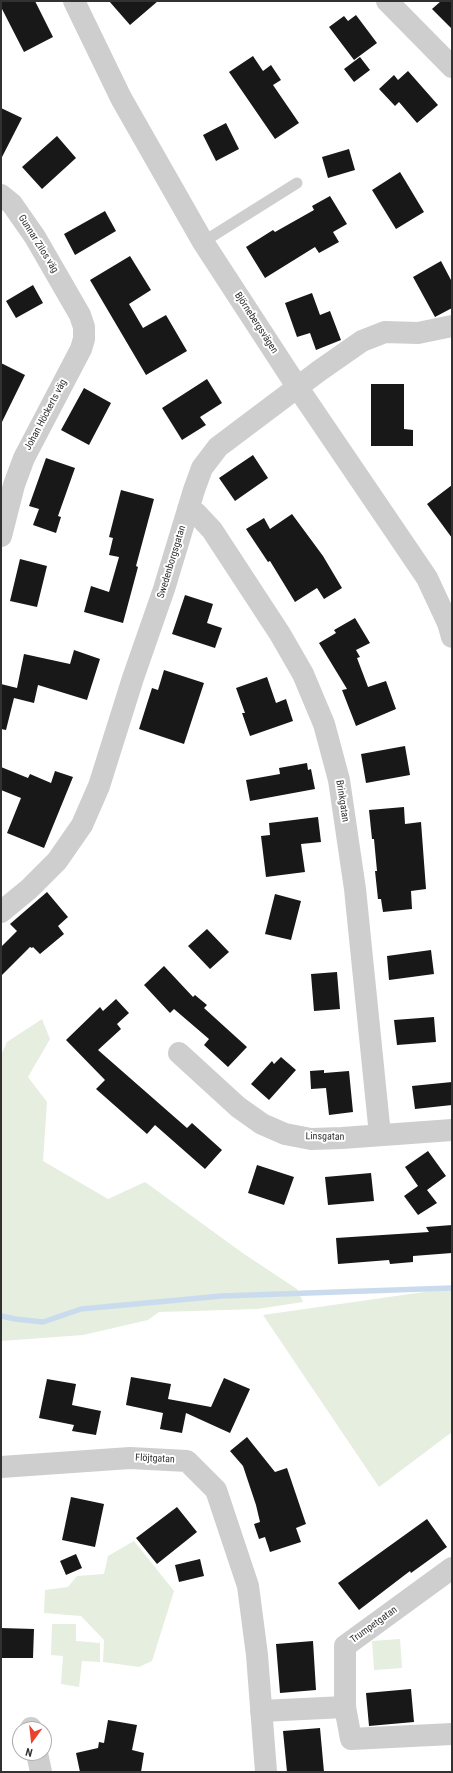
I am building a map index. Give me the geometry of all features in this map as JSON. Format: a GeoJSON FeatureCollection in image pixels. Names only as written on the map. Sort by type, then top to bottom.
{"type":"FeatureCollection","features":[{"type":"Feature","properties":{"kind":"street","name":"Björnebergsvägen"},"geometry":{"type":"LineString","coordinates":[[74,1],[121,98],[204,242],[298,388],[427,578],[448,622],[452,637]]}},
{"type":"Feature","properties":{"kind":"street"},"geometry":{"type":"LineString","coordinates":[[387,1],[452,67]]}},
{"type":"Feature","properties":{"kind":"street","name":"Gunnar Zilos väg"},"geometry":{"type":"LineString","coordinates":[[1,194],[12,204],[35,237],[70,297]]}},
{"type":"Feature","properties":{"kind":"street","name":"Johan Höckerts väg"},"geometry":{"type":"LineString","coordinates":[[1,536],[14,486],[24,458],[81,350],[84,339],[84,327],[80,315],[70,297]]}},
{"type":"Feature","properties":{"kind":"street","name":"Swedenborgsgatan"},"geometry":{"type":"LineString","coordinates":[[1,912],[29,889],[57,861],[82,825],[99,786],[202,468],[218,446],[356,346],[385,332],[418,333],[452,326]]}},
{"type":"Feature","properties":{"kind":"street","name":"Brinkgatan"},"geometry":{"type":"LineString","coordinates":[[188,509],[196,513],[212,530],[280,634],[303,674],[324,724],[339,780],[355,889],[380,1135]]}},
{"type":"Feature","properties":{"kind":"street","name":"Linsgatan"},"geometry":{"type":"LineString","coordinates":[[179,1053],[238,1107],[262,1124],[285,1134],[311,1139],[452,1130]]}},
{"type":"Feature","properties":{"kind":"street","name":"Flöjtgatan"},"geometry":{"type":"LineString","coordinates":[[1,1467],[130,1458],[187,1460],[216,1490],[243,1566],[248,1586],[257,1655],[261,1711]]}},
{"type":"Feature","properties":{"kind":"street","name":"Trumpetgatan"},"geometry":{"type":"LineString","coordinates":[[452,1568],[345,1646],[345,1707],[351,1739],[452,1734]]}},
{"type":"Feature","properties":{"kind":"street"},"geometry":{"type":"LineString","coordinates":[[266,1772],[261,1711],[345,1707]]}},
{"type":"Feature","properties":{"kind":"street"},"geometry":{"type":"LineString","coordinates":[[39,1761],[41,1772]]}},
{"type":"Feature","properties":{"kind":"lane"},"geometry":{"type":"LineString","coordinates":[[204,242],[297,183]]}},
{"type":"Feature","properties":{"kind":"green space"},"geometry":{"type":"Polygon","coordinates":[[[42,1019],[50,1039],[28,1077],[47,1102],[43,1161],[108,1199],[145,1182],[244,1254],[297,1289],[303,1302],[257,1309],[159,1312],[148,1320],[83,1335],[1,1341],[1,1055],[7,1042],[42,1019]]]}},
{"type":"Feature","properties":{"kind":"green space"},"geometry":{"type":"Polygon","coordinates":[[[452,1288],[452,1432],[379,1487],[263,1315],[452,1288]]]}},
{"type":"Feature","properties":{"kind":"green space"},"geometry":{"type":"Polygon","coordinates":[[[134,1541],[174,1591],[152,1661],[139,1667],[103,1662],[104,1640],[81,1616],[44,1613],[45,1590],[68,1587],[77,1576],[104,1574],[108,1556],[134,1541]]]}},
{"type":"Feature","properties":{"kind":"green space"},"geometry":{"type":"Polygon","coordinates":[[[52,1624],[76,1624],[76,1641],[100,1643],[100,1662],[82,1661],[79,1687],[61,1684],[63,1656],[51,1655],[52,1624]]]}},
{"type":"Feature","properties":{"kind":"green space"},"geometry":{"type":"Polygon","coordinates":[[[400,1639],[402,1668],[374,1670],[372,1641],[400,1639]]]}},
{"type":"Feature","properties":{"kind":"building"},"geometry":{"type":"Polygon","coordinates":[[[1,1],[35,1],[53,37],[24,52],[1,7],[1,1]]]}},
{"type":"Feature","properties":{"kind":"building"},"geometry":{"type":"Polygon","coordinates":[[[109,1],[158,1],[130,25],[109,1]]]}},
{"type":"Feature","properties":{"kind":"building"},"geometry":{"type":"Polygon","coordinates":[[[441,1],[452,1],[452,29],[432,9],[441,1]]]}},
{"type":"Feature","properties":{"kind":"building"},"geometry":{"type":"Polygon","coordinates":[[[356,15],[377,43],[354,60],[329,27],[344,16],[348,21],[356,15]]]}},
{"type":"Feature","properties":{"kind":"building"},"geometry":{"type":"Polygon","coordinates":[[[253,56],[263,71],[271,65],[281,80],[273,85],[299,123],[275,139],[229,72],[253,56]]]}},
{"type":"Feature","properties":{"kind":"building"},"geometry":{"type":"Polygon","coordinates":[[[360,57],[370,70],[354,82],[344,69],[360,57]]]}},
{"type":"Feature","properties":{"kind":"building"},"geometry":{"type":"Polygon","coordinates":[[[408,71],[438,105],[417,123],[399,102],[395,106],[379,89],[394,75],[398,80],[408,71]]]}},
{"type":"Feature","properties":{"kind":"building"},"geometry":{"type":"Polygon","coordinates":[[[1,108],[22,118],[1,159],[1,108]]]}},
{"type":"Feature","properties":{"kind":"building"},"geometry":{"type":"Polygon","coordinates":[[[226,123],[239,149],[216,161],[203,135],[226,123]]]}},
{"type":"Feature","properties":{"kind":"building"},"geometry":{"type":"Polygon","coordinates":[[[57,136],[76,158],[42,189],[22,167],[57,136]]]}},
{"type":"Feature","properties":{"kind":"building"},"geometry":{"type":"Polygon","coordinates":[[[349,149],[355,170],[328,178],[322,157],[349,149]]]}},
{"type":"Feature","properties":{"kind":"building"},"geometry":{"type":"Polygon","coordinates":[[[400,172],[424,212],[396,229],[372,190],[400,172]]]}},
{"type":"Feature","properties":{"kind":"building"},"geometry":{"type":"Polygon","coordinates":[[[330,196],[347,224],[333,232],[339,242],[319,253],[315,247],[265,278],[246,247],[273,230],[275,232],[314,210],[312,206],[330,196]]]}},
{"type":"Feature","properties":{"kind":"building"},"geometry":{"type":"Polygon","coordinates":[[[105,211],[116,231],[75,255],[64,234],[105,211]]]}},
{"type":"Feature","properties":{"kind":"building"},"geometry":{"type":"Polygon","coordinates":[[[130,256],[151,290],[129,304],[143,328],[166,315],[187,351],[146,375],[90,280],[130,256]]]}},
{"type":"Feature","properties":{"kind":"building"},"geometry":{"type":"Polygon","coordinates":[[[441,261],[452,282],[452,308],[435,317],[413,277],[441,261]]]}},
{"type":"Feature","properties":{"kind":"building"},"geometry":{"type":"Polygon","coordinates":[[[33,285],[43,303],[16,318],[6,301],[33,285]]]}},
{"type":"Feature","properties":{"kind":"building"},"geometry":{"type":"Polygon","coordinates":[[[312,293],[320,315],[330,311],[341,340],[316,350],[310,333],[297,337],[285,303],[312,293]]]}},
{"type":"Feature","properties":{"kind":"building"},"geometry":{"type":"Polygon","coordinates":[[[1,363],[25,375],[1,424],[1,363]]]}},
{"type":"Feature","properties":{"kind":"building"},"geometry":{"type":"Polygon","coordinates":[[[207,379],[222,403],[200,417],[206,425],[182,440],[162,408],[207,379]]]}},
{"type":"Feature","properties":{"kind":"building"},"geometry":{"type":"Polygon","coordinates":[[[371,384],[404,384],[404,429],[413,430],[413,446],[371,446],[371,384]]]}},
{"type":"Feature","properties":{"kind":"building"},"geometry":{"type":"Polygon","coordinates":[[[84,388],[111,403],[89,445],[61,430],[84,388]]]}},
{"type":"Feature","properties":{"kind":"building"},"geometry":{"type":"Polygon","coordinates":[[[253,455],[268,478],[235,501],[219,478],[253,455]]]}},
{"type":"Feature","properties":{"kind":"building"},"geometry":{"type":"Polygon","coordinates":[[[46,458],[75,468],[58,516],[61,517],[56,533],[33,525],[39,509],[29,506],[46,458]]]}},
{"type":"Feature","properties":{"kind":"building"},"geometry":{"type":"Polygon","coordinates":[[[452,485],[452,538],[427,504],[452,485]]]}},
{"type":"Feature","properties":{"kind":"building"},"geometry":{"type":"Polygon","coordinates":[[[121,490],[154,499],[136,566],[138,567],[123,623],[84,612],[91,586],[109,592],[119,557],[109,555],[113,538],[109,537],[121,490]]]}},
{"type":"Feature","properties":{"kind":"building"},"geometry":{"type":"Polygon","coordinates":[[[292,514],[323,556],[342,588],[324,599],[317,588],[295,602],[270,561],[268,562],[246,529],[264,518],[270,529],[292,514]]]}},
{"type":"Feature","properties":{"kind":"building"},"geometry":{"type":"Polygon","coordinates":[[[20,559],[47,566],[37,607],[10,601],[20,559]]]}},
{"type":"Feature","properties":{"kind":"building"},"geometry":{"type":"Polygon","coordinates":[[[185,595],[213,604],[207,623],[222,628],[215,648],[172,634],[185,595]]]}},
{"type":"Feature","properties":{"kind":"building"},"geometry":{"type":"Polygon","coordinates":[[[355,618],[370,643],[356,650],[360,657],[357,658],[368,687],[386,681],[396,709],[356,726],[342,690],[347,689],[319,643],[336,633],[334,630],[355,618]]]}},
{"type":"Feature","properties":{"kind":"building"},"geometry":{"type":"Polygon","coordinates":[[[74,650],[100,659],[87,700],[38,685],[34,703],[14,698],[6,730],[1,729],[1,684],[17,688],[24,654],[70,664],[74,650]]]}},
{"type":"Feature","properties":{"kind":"building"},"geometry":{"type":"Polygon","coordinates":[[[164,670],[204,683],[184,744],[139,729],[152,688],[158,690],[164,670]]]}},
{"type":"Feature","properties":{"kind":"building"},"geometry":{"type":"Polygon","coordinates":[[[267,677],[276,703],[286,699],[293,721],[250,736],[242,713],[245,713],[236,688],[267,677]]]}},
{"type":"Feature","properties":{"kind":"building"},"geometry":{"type":"Polygon","coordinates":[[[405,746],[410,775],[366,783],[361,754],[405,746]]]}},
{"type":"Feature","properties":{"kind":"building"},"geometry":{"type":"Polygon","coordinates":[[[307,763],[308,770],[311,769],[315,789],[250,801],[246,780],[280,774],[279,768],[307,763]]]}},
{"type":"Feature","properties":{"kind":"building"},"geometry":{"type":"Polygon","coordinates":[[[1,767],[28,778],[30,774],[51,783],[55,771],[73,777],[44,848],[7,833],[21,798],[1,790],[1,767]]]}},
{"type":"Feature","properties":{"kind":"building"},"geometry":{"type":"Polygon","coordinates":[[[404,807],[405,824],[421,822],[426,889],[411,891],[412,909],[383,912],[381,899],[378,899],[374,839],[372,839],[369,810],[404,807]]]}},
{"type":"Feature","properties":{"kind":"building"},"geometry":{"type":"Polygon","coordinates":[[[318,817],[321,842],[301,844],[305,872],[266,877],[261,836],[270,835],[269,823],[318,817]]]}},
{"type":"Feature","properties":{"kind":"building"},"geometry":{"type":"Polygon","coordinates":[[[47,892],[68,917],[58,926],[64,934],[40,954],[33,947],[30,947],[1,976],[1,947],[17,931],[10,924],[47,892]]]}},
{"type":"Feature","properties":{"kind":"building"},"geometry":{"type":"Polygon","coordinates":[[[275,894],[301,901],[291,940],[265,934],[275,894]]]}},
{"type":"Feature","properties":{"kind":"building"},"geometry":{"type":"Polygon","coordinates":[[[207,929],[229,952],[210,969],[188,946],[207,929]]]}},
{"type":"Feature","properties":{"kind":"building"},"geometry":{"type":"Polygon","coordinates":[[[431,950],[434,974],[389,980],[387,956],[431,950]]]}},
{"type":"Feature","properties":{"kind":"building"},"geometry":{"type":"Polygon","coordinates":[[[164,966],[193,997],[195,995],[207,1005],[204,1008],[247,1047],[228,1067],[204,1045],[209,1039],[174,1009],[170,1013],[144,985],[164,966]]]}},
{"type":"Feature","properties":{"kind":"building"},"geometry":{"type":"Polygon","coordinates":[[[337,972],[340,1009],[314,1011],[311,974],[337,972]]]}},
{"type":"Feature","properties":{"kind":"building"},"geometry":{"type":"Polygon","coordinates":[[[116,999],[129,1013],[117,1024],[121,1029],[98,1050],[187,1128],[192,1123],[222,1150],[205,1169],[155,1125],[147,1134],[96,1089],[105,1080],[66,1040],[100,1007],[103,1011],[116,999]]]}},
{"type":"Feature","properties":{"kind":"building"},"geometry":{"type":"Polygon","coordinates":[[[434,1017],[436,1042],[397,1045],[394,1020],[434,1017]]]}},
{"type":"Feature","properties":{"kind":"building"},"geometry":{"type":"Polygon","coordinates":[[[281,1057],[296,1070],[269,1100],[251,1084],[272,1061],[274,1064],[281,1057]]]}},
{"type":"Feature","properties":{"kind":"building"},"geometry":{"type":"Polygon","coordinates":[[[324,1070],[324,1073],[349,1071],[353,1112],[329,1115],[326,1088],[311,1089],[310,1071],[324,1070]]]}},
{"type":"Feature","properties":{"kind":"building"},"geometry":{"type":"Polygon","coordinates":[[[452,1082],[452,1105],[415,1109],[412,1086],[452,1082]]]}},
{"type":"Feature","properties":{"kind":"building"},"geometry":{"type":"Polygon","coordinates":[[[428,1151],[446,1176],[427,1190],[437,1203],[418,1215],[404,1196],[418,1186],[405,1167],[428,1151]]]}},
{"type":"Feature","properties":{"kind":"building"},"geometry":{"type":"Polygon","coordinates":[[[257,1165],[294,1177],[284,1205],[248,1193],[257,1165]]]}},
{"type":"Feature","properties":{"kind":"building"},"geometry":{"type":"Polygon","coordinates":[[[371,1173],[374,1201],[328,1205],[325,1177],[371,1173]]]}},
{"type":"Feature","properties":{"kind":"building"},"geometry":{"type":"Polygon","coordinates":[[[452,1225],[452,1253],[413,1256],[413,1262],[390,1264],[389,1260],[338,1264],[336,1238],[429,1232],[426,1227],[452,1225]]]}},
{"type":"Feature","properties":{"kind":"building"},"geometry":{"type":"Polygon","coordinates":[[[131,1377],[171,1384],[168,1399],[211,1407],[224,1378],[250,1389],[230,1433],[186,1413],[182,1433],[160,1429],[163,1413],[126,1405],[131,1377]]]}},
{"type":"Feature","properties":{"kind":"building"},"geometry":{"type":"Polygon","coordinates":[[[47,1379],[76,1384],[72,1405],[101,1411],[96,1435],[72,1431],[74,1425],[39,1418],[47,1379]]]}},
{"type":"Feature","properties":{"kind":"building"},"geometry":{"type":"Polygon","coordinates":[[[247,1437],[275,1472],[287,1468],[306,1524],[296,1528],[301,1542],[270,1552],[265,1537],[259,1539],[254,1524],[260,1522],[256,1505],[243,1466],[230,1451],[247,1437]]]}},
{"type":"Feature","properties":{"kind":"building"},"geometry":{"type":"Polygon","coordinates":[[[71,1497],[104,1504],[95,1547],[62,1540],[71,1497]]]}},
{"type":"Feature","properties":{"kind":"building"},"geometry":{"type":"Polygon","coordinates":[[[177,1507],[197,1532],[157,1564],[136,1538],[177,1507]]]}},
{"type":"Feature","properties":{"kind":"building"},"geometry":{"type":"Polygon","coordinates":[[[427,1519],[447,1547],[411,1573],[410,1571],[359,1610],[338,1583],[427,1519]]]}},
{"type":"Feature","properties":{"kind":"building"},"geometry":{"type":"Polygon","coordinates":[[[76,1554],[82,1568],[66,1575],[60,1561],[76,1554]]]}},
{"type":"Feature","properties":{"kind":"building"},"geometry":{"type":"Polygon","coordinates":[[[200,1559],[204,1576],[179,1582],[175,1565],[200,1559]]]}},
{"type":"Feature","properties":{"kind":"building"},"geometry":{"type":"Polygon","coordinates":[[[1,1628],[34,1629],[33,1658],[1,1658],[1,1628]]]}},
{"type":"Feature","properties":{"kind":"building"},"geometry":{"type":"Polygon","coordinates":[[[313,1641],[316,1690],[280,1693],[276,1644],[313,1641]]]}},
{"type":"Feature","properties":{"kind":"building"},"geometry":{"type":"Polygon","coordinates":[[[411,1689],[414,1722],[369,1726],[366,1693],[411,1689]]]}},
{"type":"Feature","properties":{"kind":"building"},"geometry":{"type":"Polygon","coordinates":[[[108,1720],[137,1725],[132,1750],[144,1753],[141,1772],[80,1772],[76,1753],[98,1748],[99,1742],[104,1743],[108,1720]]]}},
{"type":"Feature","properties":{"kind":"building"},"geometry":{"type":"Polygon","coordinates":[[[320,1728],[324,1772],[287,1772],[283,1731],[320,1728]]]}},
{"type":"Feature","properties":{"kind":"waterway"},"geometry":{"type":"LineString","coordinates":[[1,1316],[43,1322],[81,1309],[222,1296],[452,1288]]}}]}
